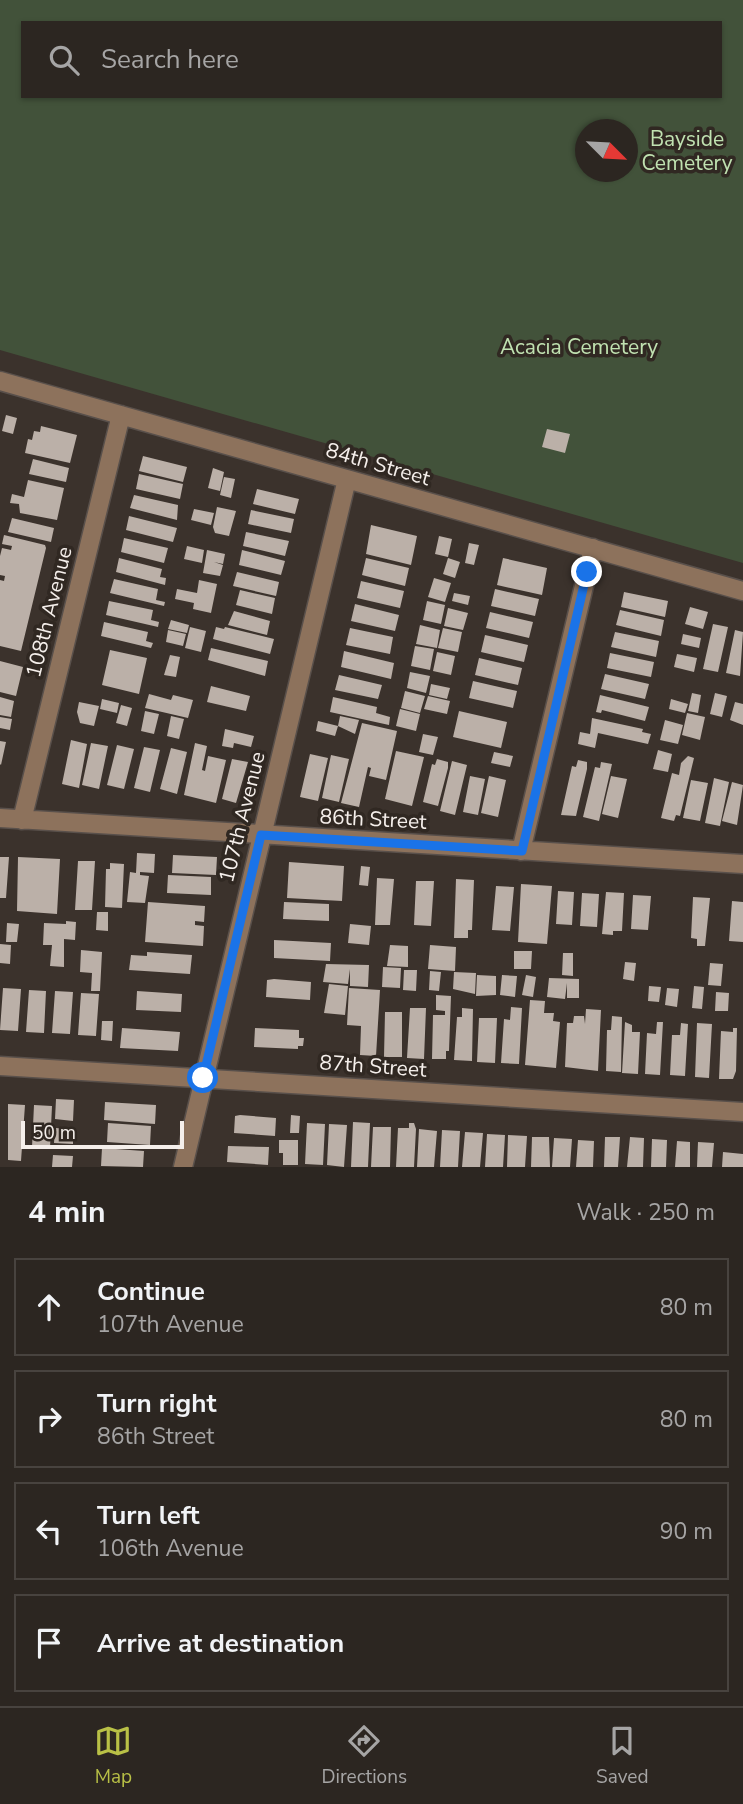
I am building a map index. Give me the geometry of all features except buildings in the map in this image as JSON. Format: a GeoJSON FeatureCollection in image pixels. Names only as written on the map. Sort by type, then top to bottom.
{"type":"FeatureCollection","features":[{"type":"Feature","properties":{"kind":"street","name":"84th Street"},"geometry":{"type":"LineString","coordinates":[[0,381],[743,591]]}},
{"type":"Feature","properties":{"kind":"street","name":"108th Avenue"},"geometry":{"type":"LineString","coordinates":[[22,820],[121,415]]}},
{"type":"Feature","properties":{"kind":"street","name":"107th Avenue"},"geometry":{"type":"LineString","coordinates":[[183,1167],[347,479]]}},
{"type":"Feature","properties":{"kind":"street"},"geometry":{"type":"LineString","coordinates":[[522,851],[593,548]]}},
{"type":"Feature","properties":{"kind":"street","name":"86th Street"},"geometry":{"type":"LineString","coordinates":[[0,818],[743,864]]}},
{"type":"Feature","properties":{"kind":"street","name":"87th Street"},"geometry":{"type":"LineString","coordinates":[[0,1066],[743,1112]]}},
{"type":"Feature","properties":{"kind":"green space","name":"Acacia Cemetery"},"geometry":{"type":"Polygon","coordinates":[[[0,0],[743,0],[743,563],[0,350],[0,0]]]}},
{"type":"Feature","properties":{"kind":"route"},"geometry":{"type":"LineString","coordinates":[[203,1078],[261,835],[522,851],[587,572]]}},
{"type":"Feature","properties":{"kind":"park label","name":"Bayside Cemetery"},"geometry":{"type":"Point","coordinates":[687,151]}}]}
